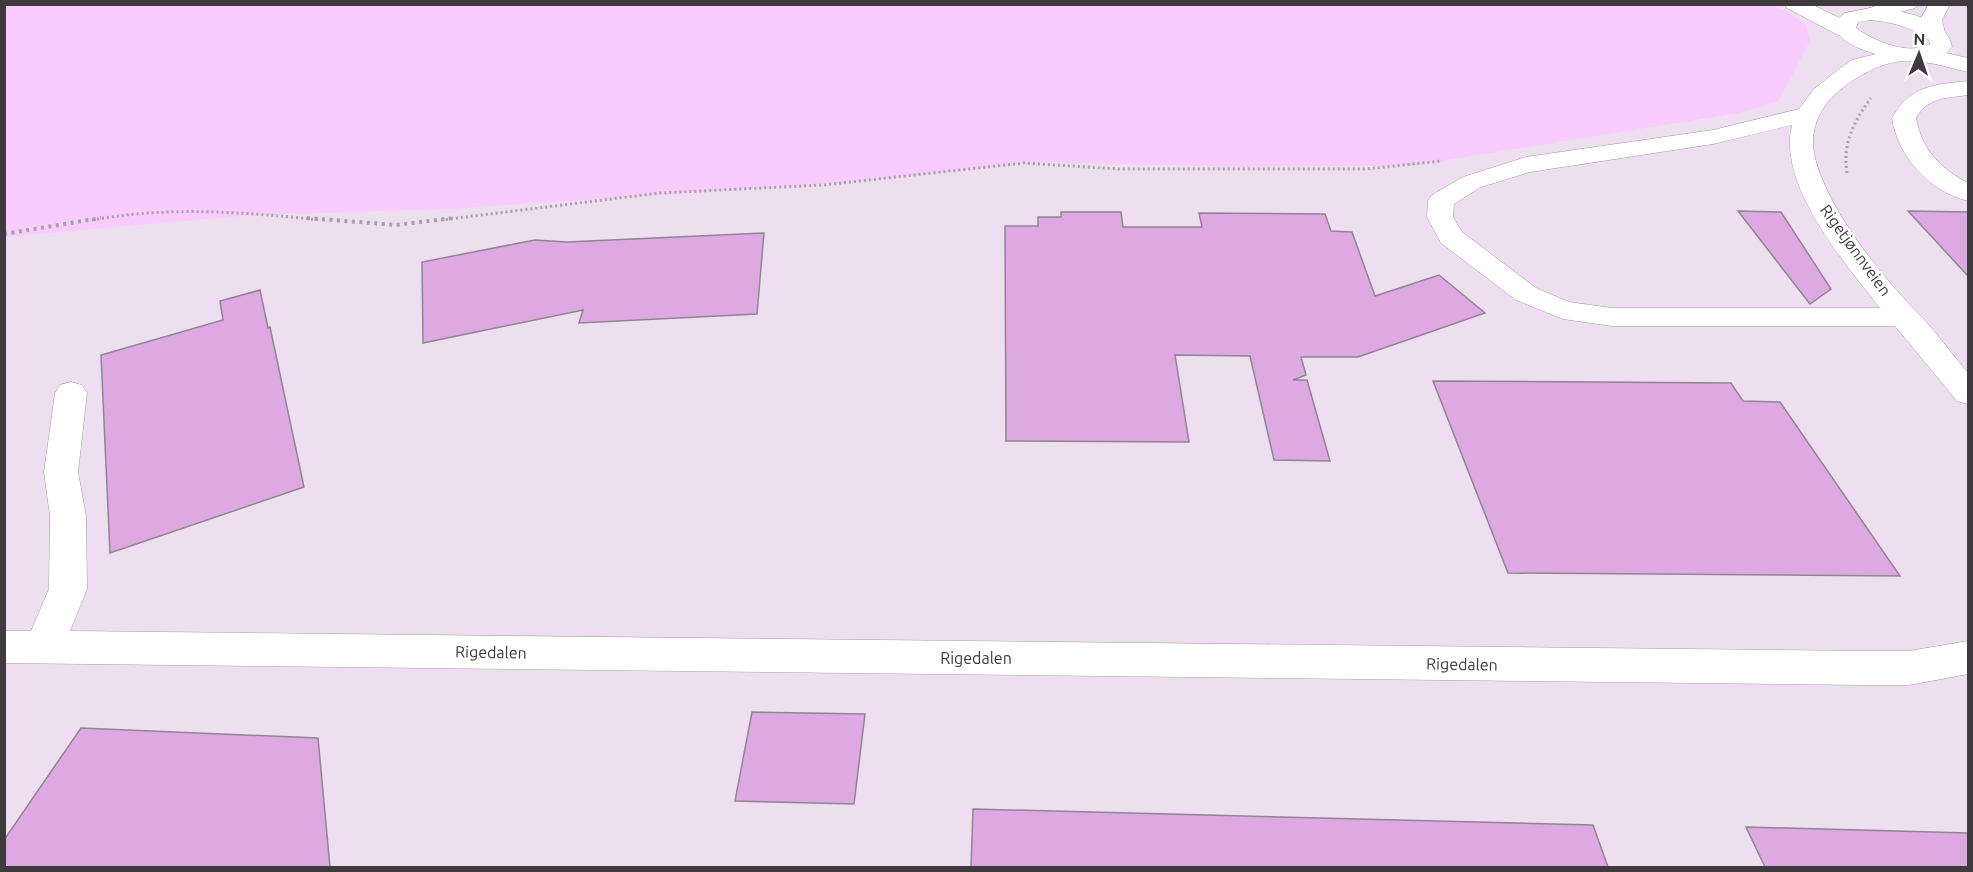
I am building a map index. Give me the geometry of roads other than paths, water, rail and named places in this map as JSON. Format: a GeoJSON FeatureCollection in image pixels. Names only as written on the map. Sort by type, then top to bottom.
{"type":"FeatureCollection","features":[{"type":"Feature","properties":{"kind":"main road"},"geometry":{"type":"LineString","coordinates":[[1794,4],[1872,46],[1968,65]]}},
{"type":"Feature","properties":{"kind":"main road"},"geometry":{"type":"LineString","coordinates":[[1826,4],[1906,20],[1937,35],[1968,55]]}},
{"type":"Feature","properties":{"kind":"main road"},"geometry":{"type":"LineString","coordinates":[[1847,31],[1845,22],[1848,19],[1908,4]]}},
{"type":"Feature","properties":{"kind":"main road"},"geometry":{"type":"LineString","coordinates":[[1915,54],[1930,53],[1941,47],[1930,20],[1940,4]]}},
{"type":"Feature","properties":{"kind":"main road","name":"Rigetjønnveien"},"geometry":{"type":"LineString","coordinates":[[1847,31],[1824,90],[1808,114],[1801,146],[1815,192],[1824,210],[1854,253],[1968,393]]}},
{"type":"Feature","properties":{"kind":"main road","name":"Rigetjønnveien"},"geometry":{"type":"LineString","coordinates":[[1824,90],[1859,66],[1915,54]]}},
{"type":"Feature","properties":{"kind":"main road"},"geometry":{"type":"LineString","coordinates":[[1968,88],[1938,92],[1915,100],[1904,118],[1910,145],[1920,159],[1936,175],[1968,193]]}},
{"type":"Feature","properties":{"kind":"main road"},"geometry":{"type":"LineString","coordinates":[[1808,114],[1713,137],[1526,165],[1472,182],[1441,201],[1440,217],[1451,237],[1526,294],[1563,310],[1612,317],[1905,317]]}},
{"type":"Feature","properties":{"kind":"main road"},"geometry":{"type":"LineString","coordinates":[[44,647],[68,589],[68,516],[61,472],[71,393]]}},
{"type":"Feature","properties":{"kind":"main road","name":"Rigedalen"},"geometry":{"type":"LineString","coordinates":[[4,647],[1909,668],[1968,658]]}},
{"type":"Feature","properties":{"kind":"main road","name":"Rigedalen"},"geometry":{"type":"LineString","coordinates":[[1909,668],[1968,680]]}}]}
